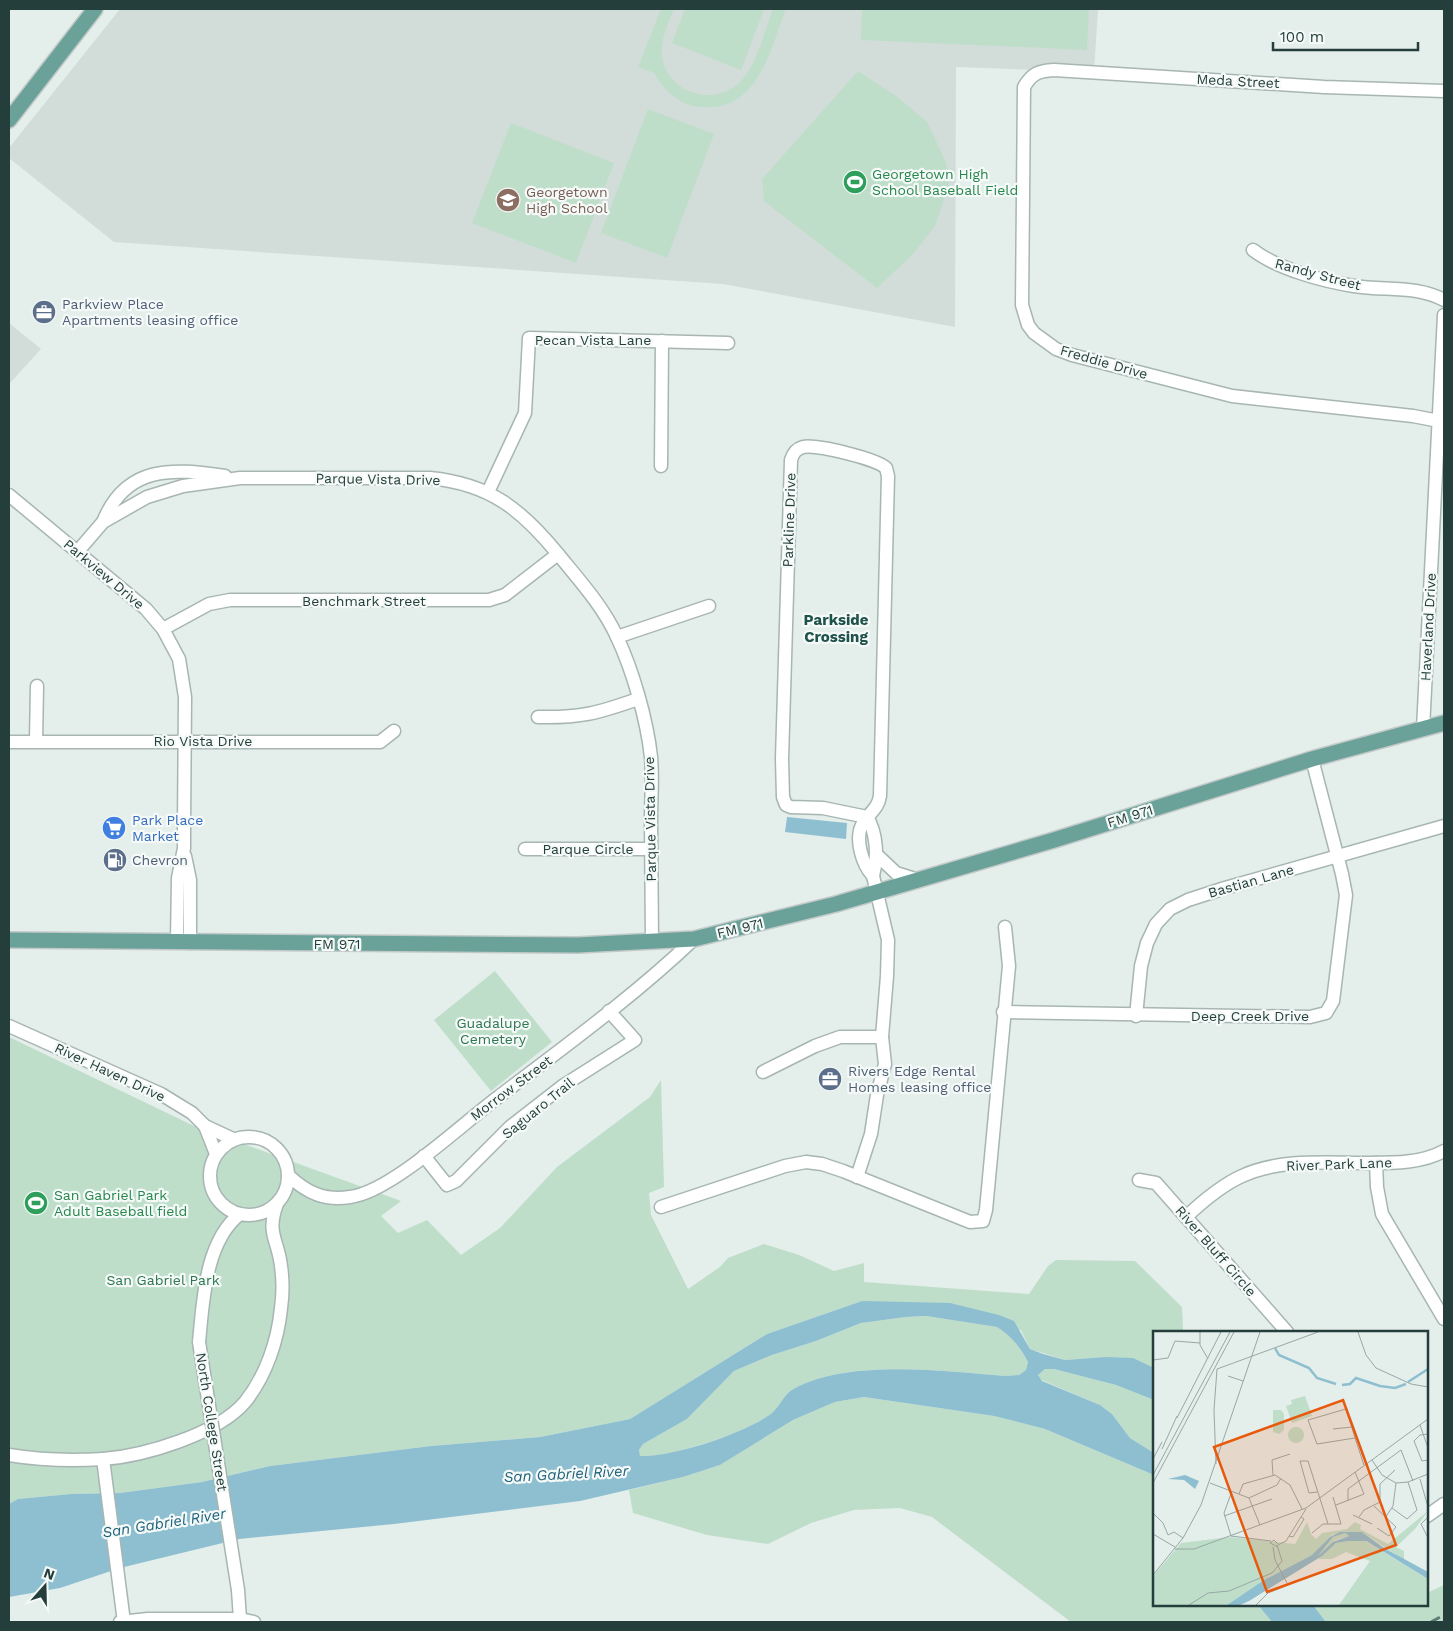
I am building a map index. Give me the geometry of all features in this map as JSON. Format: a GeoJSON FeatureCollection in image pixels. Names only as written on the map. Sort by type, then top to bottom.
{"type":"FeatureCollection","features":[{"type":"Feature","properties":{"kind":"main road"},"geometry":{"type":"LineString","coordinates":[[9,120],[95,9]]}},
{"type":"Feature","properties":{"kind":"main road","name":"FM 971"},"geometry":{"type":"LineString","coordinates":[[9,940],[578,945],[694,939],[807,912],[918,880],[1312,759],[1444,723]]}},
{"type":"Feature","properties":{"kind":"street","name":"Meda Street"},"geometry":{"type":"LineString","coordinates":[[1032,74],[1040,71],[1054,70],[1324,87],[1444,91]]}},
{"type":"Feature","properties":{"kind":"street","name":"Freddie Drive"},"geometry":{"type":"LineString","coordinates":[[1032,74],[1024,87],[1021,289],[1024,315],[1028,325],[1042,340],[1072,355],[1232,396],[1413,416],[1439,421]]}},
{"type":"Feature","properties":{"kind":"street","name":"Randy Street"},"geometry":{"type":"LineString","coordinates":[[1253,250],[1268,261],[1313,276],[1353,286],[1420,290],[1444,300]]}},
{"type":"Feature","properties":{"kind":"street","name":"Haverland Drive"},"geometry":{"type":"LineString","coordinates":[[1423,729],[1444,315]]}},
{"type":"Feature","properties":{"kind":"street","name":"Pecan Vista Lane"},"geometry":{"type":"LineString","coordinates":[[488,492],[525,413],[528,338],[728,343]]}},
{"type":"Feature","properties":{"kind":"street"},"geometry":{"type":"LineString","coordinates":[[660,466],[662,341]]}},
{"type":"Feature","properties":{"kind":"street","name":"Parkline Drive"},"geometry":{"type":"LineString","coordinates":[[856,1178],[868,1146],[876,1095],[884,1074],[885,1056],[882,1037],[888,940],[873,876],[876,854],[874,828],[867,817],[824,808],[791,808],[786,805],[784,796],[782,759],[791,460],[792,455],[802,448],[823,449],[876,462],[886,468],[888,476],[880,796],[879,804],[867,817],[861,825],[861,854],[865,868],[873,876]]}},
{"type":"Feature","properties":{"kind":"street","name":"Parque Vista Drive"},"geometry":{"type":"LineString","coordinates":[[104,522],[110,506],[117,498],[130,486],[148,474],[156,472],[186,472],[240,478],[430,478],[453,480],[488,492],[528,519],[601,609],[617,637],[638,699],[651,757],[652,942]]}},
{"type":"Feature","properties":{"kind":"street","name":"Parque Vista Drive"},"geometry":{"type":"LineString","coordinates":[[78,551],[104,522],[147,497],[169,489],[240,478]]}},
{"type":"Feature","properties":{"kind":"street"},"geometry":{"type":"LineString","coordinates":[[9,513],[13,499]]}},
{"type":"Feature","properties":{"kind":"street","name":"Parkview Drive"},"geometry":{"type":"LineString","coordinates":[[13,499],[128,592],[163,629],[179,659],[186,714],[184,848],[178,878],[184,942]]}},
{"type":"Feature","properties":{"kind":"street","name":"Benchmark Street"},"geometry":{"type":"LineString","coordinates":[[163,629],[209,604],[230,600],[489,600],[505,595],[558,554]]}},
{"type":"Feature","properties":{"kind":"street"},"geometry":{"type":"LineString","coordinates":[[617,637],[709,606]]}},
{"type":"Feature","properties":{"kind":"street"},"geometry":{"type":"LineString","coordinates":[[36,741],[37,686]]}},
{"type":"Feature","properties":{"kind":"street"},"geometry":{"type":"LineString","coordinates":[[538,717],[581,717],[638,699]]}},
{"type":"Feature","properties":{"kind":"street","name":"Rio Vista Drive"},"geometry":{"type":"LineString","coordinates":[[9,742],[380,742],[394,730]]}},
{"type":"Feature","properties":{"kind":"street","name":"Deep Creek Drive"},"geometry":{"type":"LineString","coordinates":[[1004,1012],[1136,1016],[1310,1017],[1326,1013],[1333,1001],[1346,895],[1312,759]]}},
{"type":"Feature","properties":{"kind":"street","name":"Bastian Lane"},"geometry":{"type":"LineString","coordinates":[[1136,1016],[1141,966],[1146,943],[1156,924],[1170,909],[1188,900],[1444,826]]}},
{"type":"Feature","properties":{"kind":"street","name":"Parque Circle"},"geometry":{"type":"LineString","coordinates":[[526,849],[651,849]]}},
{"type":"Feature","properties":{"kind":"street"},"geometry":{"type":"LineString","coordinates":[[876,854],[896,873],[918,880]]}},
{"type":"Feature","properties":{"kind":"street"},"geometry":{"type":"LineString","coordinates":[[661,1207],[785,1166],[806,1162],[822,1164],[961,1219],[970,1222],[982,1221],[986,1210],[1010,966],[1005,928]]}},
{"type":"Feature","properties":{"kind":"street","name":"Morrow Street"},"geometry":{"type":"LineString","coordinates":[[289,1176],[310,1192],[323,1198],[351,1197],[376,1189],[424,1156],[609,1011],[668,963],[694,939]]}},
{"type":"Feature","properties":{"kind":"street","name":"Saguaro Trail"},"geometry":{"type":"LineString","coordinates":[[424,1156],[447,1185],[456,1181],[510,1127],[557,1091],[635,1040],[609,1011]]}},
{"type":"Feature","properties":{"kind":"street","name":"River Haven Drive"},"geometry":{"type":"LineString","coordinates":[[9,1026],[161,1094],[192,1113],[205,1126],[233,1139]]}},
{"type":"Feature","properties":{"kind":"street"},"geometry":{"type":"LineString","coordinates":[[763,1072],[814,1046],[840,1037],[882,1037]]}},
{"type":"Feature","properties":{"kind":"street","name":"River Haven Drive"},"geometry":{"type":"LineString","coordinates":[[205,1126],[216,1154]]}},
{"type":"Feature","properties":{"kind":"street"},"geometry":{"type":"LineString","coordinates":[[9,1455],[40,1460],[103,1459],[158,1447],[196,1435],[229,1416],[244,1403],[264,1374],[281,1311],[283,1287],[281,1264],[271,1227],[279,1202],[287,1188],[289,1176],[286,1160],[277,1148],[264,1139],[249,1136],[233,1139],[216,1154],[210,1166],[210,1180],[214,1194],[222,1205],[240,1214],[254,1215],[266,1212],[279,1202]]}},
{"type":"Feature","properties":{"kind":"street","name":"River Park Lane"},"geometry":{"type":"LineString","coordinates":[[1186,1216],[1223,1187],[1242,1176],[1268,1167],[1305,1163],[1402,1162],[1429,1158],[1444,1151]]}},
{"type":"Feature","properties":{"kind":"street"},"geometry":{"type":"LineString","coordinates":[[1376,1163],[1377,1187],[1382,1214],[1444,1319]]}},
{"type":"Feature","properties":{"kind":"street","name":"River Bluff Circle"},"geometry":{"type":"LineString","coordinates":[[1139,1180],[1156,1183],[1286,1331]]}},
{"type":"Feature","properties":{"kind":"street","name":"Morrow Street"},"geometry":{"type":"LineString","coordinates":[[279,1202],[310,1192]]}},
{"type":"Feature","properties":{"kind":"street","name":"North College Street"},"geometry":{"type":"LineString","coordinates":[[222,1205],[225,1228]]}},
{"type":"Feature","properties":{"kind":"street","name":"North College Street"},"geometry":{"type":"LineString","coordinates":[[240,1214],[225,1228],[211,1262],[204,1295],[199,1342],[238,1590],[240,1619]]}},
{"type":"Feature","properties":{"kind":"street"},"geometry":{"type":"LineString","coordinates":[[254,1215],[271,1227]]}},
{"type":"Feature","properties":{"kind":"street"},"geometry":{"type":"LineString","coordinates":[[103,1459],[122,1622],[240,1619],[254,1622]]}},
{"type":"Feature","properties":{"kind":"street"},"geometry":{"type":"LineString","coordinates":[[1428,1515],[1444,1504]]}},
{"type":"Feature","properties":{"kind":"shaded area","name":"Georgetown High School"},"geometry":{"type":"Polygon","coordinates":[[[120,9],[1098,9],[1094,72],[956,67],[955,327],[723,284],[114,242],[9,158],[9,148],[120,9]]]}},
{"type":"Feature","properties":{"kind":"shaded area"},"geometry":{"type":"Polygon","coordinates":[[[9,323],[41,349],[9,384],[9,323]]]}},
{"type":"Feature","properties":{"kind":"green space"},"geometry":{"type":"Polygon","coordinates":[[[661,9],[674,9],[662,44],[662,57],[666,69],[673,80],[682,88],[705,95],[718,94],[729,90],[740,82],[751,67],[773,9],[786,9],[767,59],[749,89],[736,100],[721,106],[702,107],[680,101],[663,86],[654,73],[638,67],[661,9]]]}},
{"type":"Feature","properties":{"kind":"green space"},"geometry":{"type":"Polygon","coordinates":[[[685,9],[764,9],[741,70],[672,43],[685,9]]]}},
{"type":"Feature","properties":{"kind":"green space"},"geometry":{"type":"Polygon","coordinates":[[[862,9],[1089,9],[1087,50],[861,40],[862,9]]]}},
{"type":"Feature","properties":{"kind":"green space","name":"Georgetown High School Baseball Field"},"geometry":{"type":"Polygon","coordinates":[[[858,71],[896,96],[927,122],[946,162],[949,185],[935,226],[914,253],[877,288],[764,201],[762,179],[858,71]]]}},
{"type":"Feature","properties":{"kind":"green space"},"geometry":{"type":"Polygon","coordinates":[[[648,109],[714,134],[667,258],[601,233],[648,109]]]}},
{"type":"Feature","properties":{"kind":"green space"},"geometry":{"type":"Polygon","coordinates":[[[511,123],[614,163],[576,263],[472,223],[511,123]]]}},
{"type":"Feature","properties":{"kind":"green space","name":"Guadalupe Cemetery"},"geometry":{"type":"Polygon","coordinates":[[[495,971],[552,1042],[491,1091],[434,1020],[495,971]]]}},
{"type":"Feature","properties":{"kind":"green space","name":"San Gabriel Park"},"geometry":{"type":"Polygon","coordinates":[[[9,1037],[194,1126],[401,1201],[381,1216],[398,1233],[427,1220],[461,1255],[500,1228],[557,1167],[650,1097],[661,1080],[664,1187],[649,1193],[651,1215],[688,1289],[720,1267],[728,1258],[764,1244],[799,1255],[834,1271],[864,1263],[864,1282],[1029,1294],[1048,1266],[1056,1260],[1135,1261],[1182,1307],[1182,1331],[1153,1331],[1153,1368],[1105,1357],[1065,1360],[1030,1349],[1021,1330],[862,1301],[767,1334],[630,1419],[540,1437],[431,1446],[270,1466],[202,1482],[120,1493],[71,1494],[19,1499],[9,1504],[9,1037]]]}},
{"type":"Feature","properties":{"kind":"green space"},"geometry":{"type":"Polygon","coordinates":[[[926,1316],[997,1327],[1011,1338],[1022,1352],[1028,1362],[1026,1370],[1019,1375],[1005,1376],[898,1369],[843,1373],[817,1379],[791,1390],[772,1413],[745,1429],[671,1453],[640,1457],[639,1450],[643,1444],[687,1419],[734,1371],[772,1355],[816,1341],[861,1323],[926,1316]]]}},
{"type":"Feature","properties":{"kind":"green space"},"geometry":{"type":"Polygon","coordinates":[[[1045,1369],[1054,1369],[1116,1385],[1153,1400],[1153,1452],[1130,1438],[1112,1414],[1100,1405],[1039,1379],[1038,1375],[1045,1369]]]}},
{"type":"Feature","properties":{"kind":"green space"},"geometry":{"type":"Polygon","coordinates":[[[864,1397],[994,1416],[1045,1429],[1153,1475],[1153,1606],[1259,1606],[1272,1622],[1071,1622],[932,1517],[900,1508],[854,1510],[811,1523],[768,1544],[707,1535],[633,1513],[629,1490],[683,1477],[720,1465],[793,1420],[835,1402],[864,1397]]]}},
{"type":"Feature","properties":{"kind":"green space"},"geometry":{"type":"Polygon","coordinates":[[[1444,1585],[1444,1622],[1326,1622],[1314,1606],[1428,1606],[1428,1593],[1444,1585]]]}},
{"type":"Feature","properties":{"kind":"water"},"geometry":{"type":"Polygon","coordinates":[[[787,817],[847,823],[846,839],[785,832],[787,817]]]}},
{"type":"Feature","properties":{"kind":"water","name":"San Gabriel River"},"geometry":{"type":"Polygon","coordinates":[[[862,1301],[950,1303],[999,1315],[1014,1321],[1030,1349],[1043,1354],[1065,1360],[1105,1357],[1133,1358],[1153,1368],[1153,1400],[1116,1385],[1054,1369],[1045,1369],[1038,1375],[1042,1381],[1100,1405],[1112,1414],[1130,1438],[1153,1452],[1153,1475],[1045,1429],[994,1416],[864,1397],[835,1402],[793,1420],[720,1465],[683,1477],[580,1501],[394,1524],[239,1539],[120,1568],[60,1588],[9,1597],[9,1504],[18,1499],[71,1494],[120,1493],[202,1482],[270,1466],[431,1446],[540,1437],[630,1419],[767,1334],[862,1301]],[[926,1316],[861,1323],[816,1341],[772,1355],[734,1371],[687,1419],[643,1444],[639,1450],[640,1456],[671,1453],[728,1436],[760,1421],[772,1413],[791,1390],[817,1379],[843,1373],[898,1369],[1005,1376],[1019,1375],[1026,1370],[1028,1362],[1007,1334],[997,1327],[926,1316]]]}},
{"type":"Feature","properties":{"kind":"water"},"geometry":{"type":"Polygon","coordinates":[[[1259,1606],[1314,1606],[1326,1622],[1272,1622],[1259,1606]]]}},
{"type":"Feature","properties":{"kind":"railway"},"geometry":{"type":"LineString","coordinates":[[1431,1622],[1444,1615]]}},
{"type":"Feature","properties":{"kind":"place","name":"Georgetown High School Baseball Field"},"geometry":{"type":"Point","coordinates":[855,182]}},
{"type":"Feature","properties":{"kind":"place","name":"Georgetown High School"},"geometry":{"type":"Point","coordinates":[508,200]}},
{"type":"Feature","properties":{"kind":"place","name":"Parkview Place Apartments leasing office"},"geometry":{"type":"Point","coordinates":[44,312]}},
{"type":"Feature","properties":{"kind":"place","name":"Park Place Market"},"geometry":{"type":"Point","coordinates":[114,828]}},
{"type":"Feature","properties":{"kind":"place","name":"Chevron"},"geometry":{"type":"Point","coordinates":[115,860]}},
{"type":"Feature","properties":{"kind":"place","name":"Rivers Edge Rental Homes leasing office"},"geometry":{"type":"Point","coordinates":[830,1079]}},
{"type":"Feature","properties":{"kind":"place","name":"San Gabriel Park Adult Baseball field"},"geometry":{"type":"Point","coordinates":[36,1203]}},
{"type":"Feature","properties":{"kind":"district","name":"Parkside Crossing"},"geometry":{"type":"Point","coordinates":[836,628]}}]}
